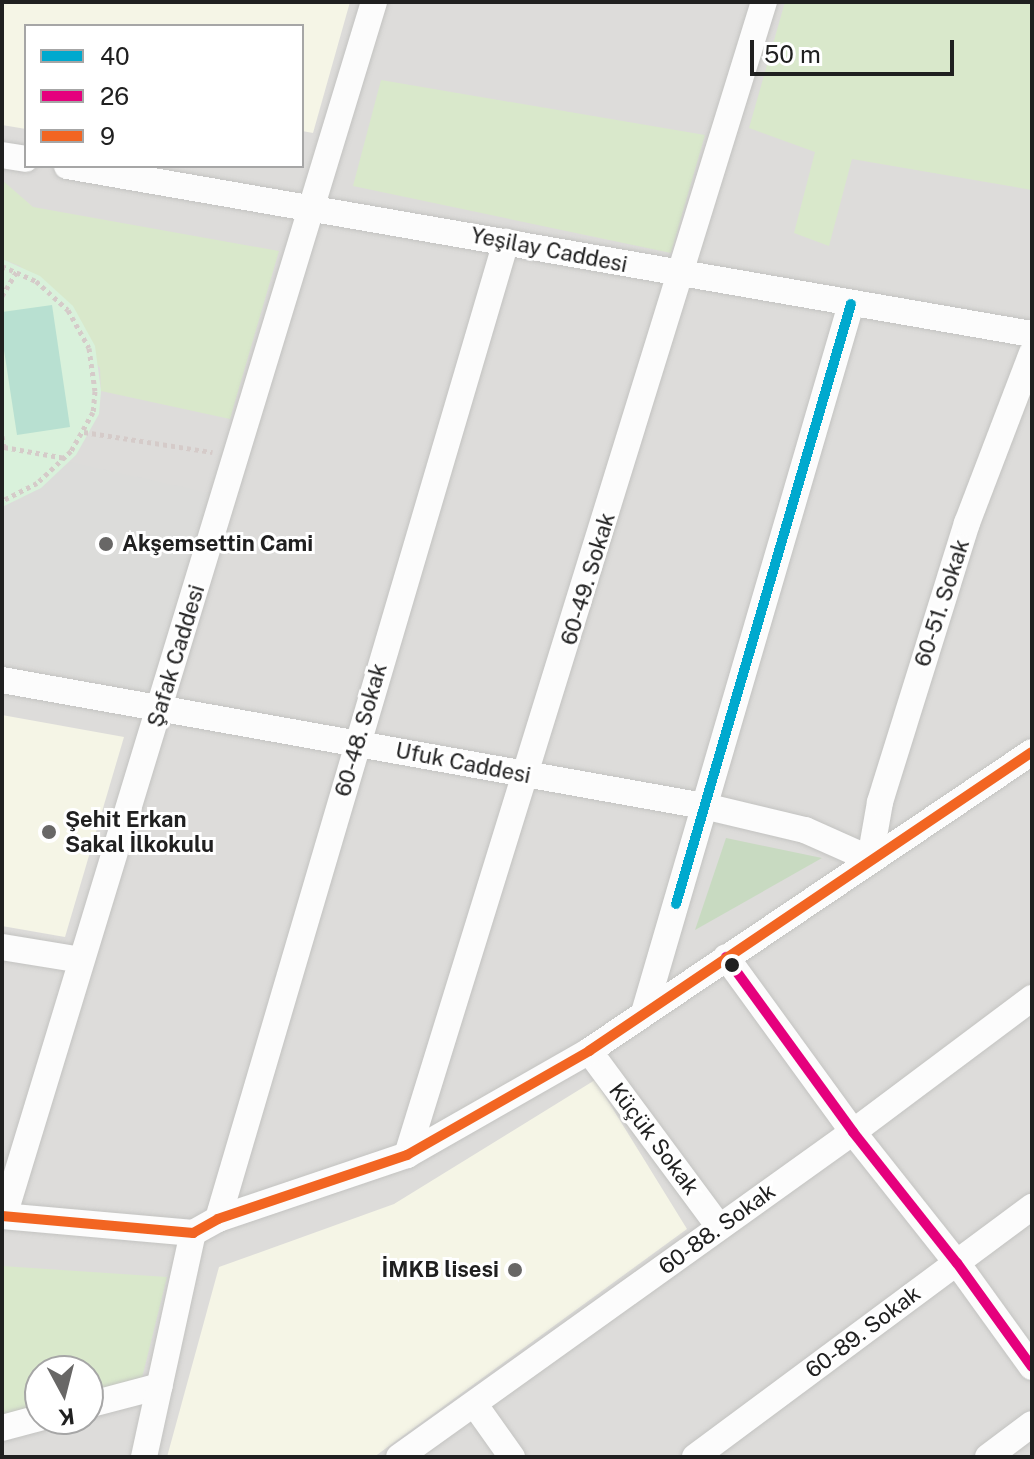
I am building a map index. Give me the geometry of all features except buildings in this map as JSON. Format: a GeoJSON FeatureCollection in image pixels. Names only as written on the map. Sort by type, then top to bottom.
{"type":"FeatureCollection","features":[{"type":"Feature","properties":{"kind":"street","name":"Şafak Caddesi"},"geometry":{"type":"LineString","coordinates":[[3,1216],[374,2]]}},
{"type":"Feature","properties":{"kind":"street","name":"60-49. Sokak"},"geometry":{"type":"LineString","coordinates":[[407,1155],[682,275],[764,2]]}},
{"type":"Feature","properties":{"kind":"street"},"geometry":{"type":"LineString","coordinates":[[2,155],[24,159]]}},
{"type":"Feature","properties":{"kind":"street","name":"Yeşilay Caddesi"},"geometry":{"type":"LineString","coordinates":[[79,168],[1032,334]]}},
{"type":"Feature","properties":{"kind":"street","name":"60-48. Sokak"},"geometry":{"type":"LineString","coordinates":[[218,1219],[506,242]]}},
{"type":"Feature","properties":{"kind":"street"},"geometry":{"type":"LineString","coordinates":[[644,1013],[851,304]]}},
{"type":"Feature","properties":{"kind":"street","name":"60-51. Sokak"},"geometry":{"type":"LineString","coordinates":[[870,859],[880,802],[945,593],[1009,406],[1032,353]]}},
{"type":"Feature","properties":{"kind":"street","name":"Ufuk Caddesi"},"geometry":{"type":"LineString","coordinates":[[2,680],[704,806],[805,830],[870,859]]}},
{"type":"Feature","properties":{"kind":"street"},"geometry":{"type":"LineString","coordinates":[[3,1216],[193,1233],[218,1219],[346,1179],[407,1155],[589,1051],[1032,752]]}},
{"type":"Feature","properties":{"kind":"street"},"geometry":{"type":"LineString","coordinates":[[2,947],[81,960]]}},
{"type":"Feature","properties":{"kind":"street"},"geometry":{"type":"LineString","coordinates":[[726,957],[853,1132],[957,1263],[1032,1367]]}},
{"type":"Feature","properties":{"kind":"street","name":"60-88. Sokak"},"geometry":{"type":"LineString","coordinates":[[399,1457],[853,1132],[1032,998]]}},
{"type":"Feature","properties":{"kind":"street","name":"Küçük Sokak"},"geometry":{"type":"LineString","coordinates":[[589,1051],[719,1227]]}},
{"type":"Feature","properties":{"kind":"street","name":"60-89. Sokak"},"geometry":{"type":"LineString","coordinates":[[695,1457],[1032,1207]]}},
{"type":"Feature","properties":{"kind":"street"},"geometry":{"type":"LineString","coordinates":[[144,1457],[193,1233]]}},
{"type":"Feature","properties":{"kind":"street"},"geometry":{"type":"LineString","coordinates":[[104,1401],[160,1386]]}},
{"type":"Feature","properties":{"kind":"street"},"geometry":{"type":"LineString","coordinates":[[475,1405],[512,1457]]}},
{"type":"Feature","properties":{"kind":"street"},"geometry":{"type":"LineString","coordinates":[[2,1428],[24,1422]]}},
{"type":"Feature","properties":{"kind":"street"},"geometry":{"type":"LineString","coordinates":[[988,1457],[1032,1424]]}},
{"type":"Feature","properties":{"kind":"path"},"geometry":{"type":"LineString","coordinates":[[2,266],[17,271],[61,302],[80,328],[89,348],[95,391],[93,412],[84,432],[65,458],[37,483],[2,501]]}},
{"type":"Feature","properties":{"kind":"path"},"geometry":{"type":"LineString","coordinates":[[2,296],[17,271]]}},
{"type":"Feature","properties":{"kind":"path"},"geometry":{"type":"LineString","coordinates":[[84,432],[237,456]]}},
{"type":"Feature","properties":{"kind":"path"},"geometry":{"type":"LineString","coordinates":[[2,436],[4,447],[65,458]]}},
{"type":"Feature","properties":{"kind":"shaded area"},"geometry":{"type":"Polygon","coordinates":[[[2,2],[1032,2],[1032,1457],[2,1457],[2,2]]]}},
{"type":"Feature","properties":{"kind":"shaded area"},"geometry":{"type":"Polygon","coordinates":[[[2,2],[350,2],[313,133],[304,131],[304,24],[24,24],[24,129],[2,125],[2,2]]]}},
{"type":"Feature","properties":{"kind":"shaded area"},"geometry":{"type":"Polygon","coordinates":[[[70,462],[210,493],[152,693],[2,660],[2,507],[20,500],[70,462]]]}},
{"type":"Feature","properties":{"kind":"shaded area","name":"Şehit Erkan Sakal İlkokulu"},"geometry":{"type":"Polygon","coordinates":[[[2,715],[124,737],[65,937],[2,926],[2,715]]]}},
{"type":"Feature","properties":{"kind":"shaded area"},"geometry":{"type":"Polygon","coordinates":[[[595,1080],[687,1229],[374,1457],[167,1457],[219,1267],[394,1204],[595,1080]]]}},
{"type":"Feature","properties":{"kind":"green space"},"geometry":{"type":"Polygon","coordinates":[[[785,2],[1032,2],[1032,190],[852,159],[829,246],[794,233],[815,152],[749,128],[785,2]]]}},
{"type":"Feature","properties":{"kind":"green space"},"geometry":{"type":"Polygon","coordinates":[[[381,80],[705,135],[671,253],[353,186],[381,80]]]}},
{"type":"Feature","properties":{"kind":"green space"},"geometry":{"type":"Polygon","coordinates":[[[2,180],[33,207],[279,251],[230,419],[101,391],[100,368],[20,266],[2,259],[2,180]]]}},
{"type":"Feature","properties":{"kind":"green space"},"geometry":{"type":"Polygon","coordinates":[[[2,259],[40,276],[73,306],[95,346],[101,391],[99,414],[76,455],[41,488],[2,507],[2,259]]]}},
{"type":"Feature","properties":{"kind":"green space"},"geometry":{"type":"Polygon","coordinates":[[[52,305],[70,427],[17,435],[2,337],[2,312],[52,305]]]}},
{"type":"Feature","properties":{"kind":"green space"},"geometry":{"type":"Polygon","coordinates":[[[726,838],[822,858],[695,930],[726,838]]]}},
{"type":"Feature","properties":{"kind":"green space"},"geometry":{"type":"Polygon","coordinates":[[[2,1266],[167,1277],[141,1382],[104,1391],[104,1355],[24,1355],[24,1410],[2,1415],[2,1266]]]}},
{"type":"Feature","properties":{"kind":"transit line","name":"40"},"geometry":{"type":"LineString","coordinates":[[676,904],[851,304]]}},
{"type":"Feature","properties":{"kind":"transit line","name":"9"},"geometry":{"type":"LineString","coordinates":[[2,1216],[193,1233],[218,1219],[407,1155],[589,1051],[1032,752]]}},
{"type":"Feature","properties":{"kind":"transit line","name":"26"},"geometry":{"type":"LineString","coordinates":[[726,957],[853,1132],[957,1263],[1032,1367]]}},
{"type":"Feature","properties":{"kind":"place","name":"Akşemsettin Cami"},"geometry":{"type":"Point","coordinates":[106,544]}},
{"type":"Feature","properties":{"kind":"place","name":"Şehit Erkan Sakal İlkokulu"},"geometry":{"type":"Point","coordinates":[49,832]}},
{"type":"Feature","properties":{"kind":"place","name":"İMKB lisesi"},"geometry":{"type":"Point","coordinates":[515,1270]}}]}
